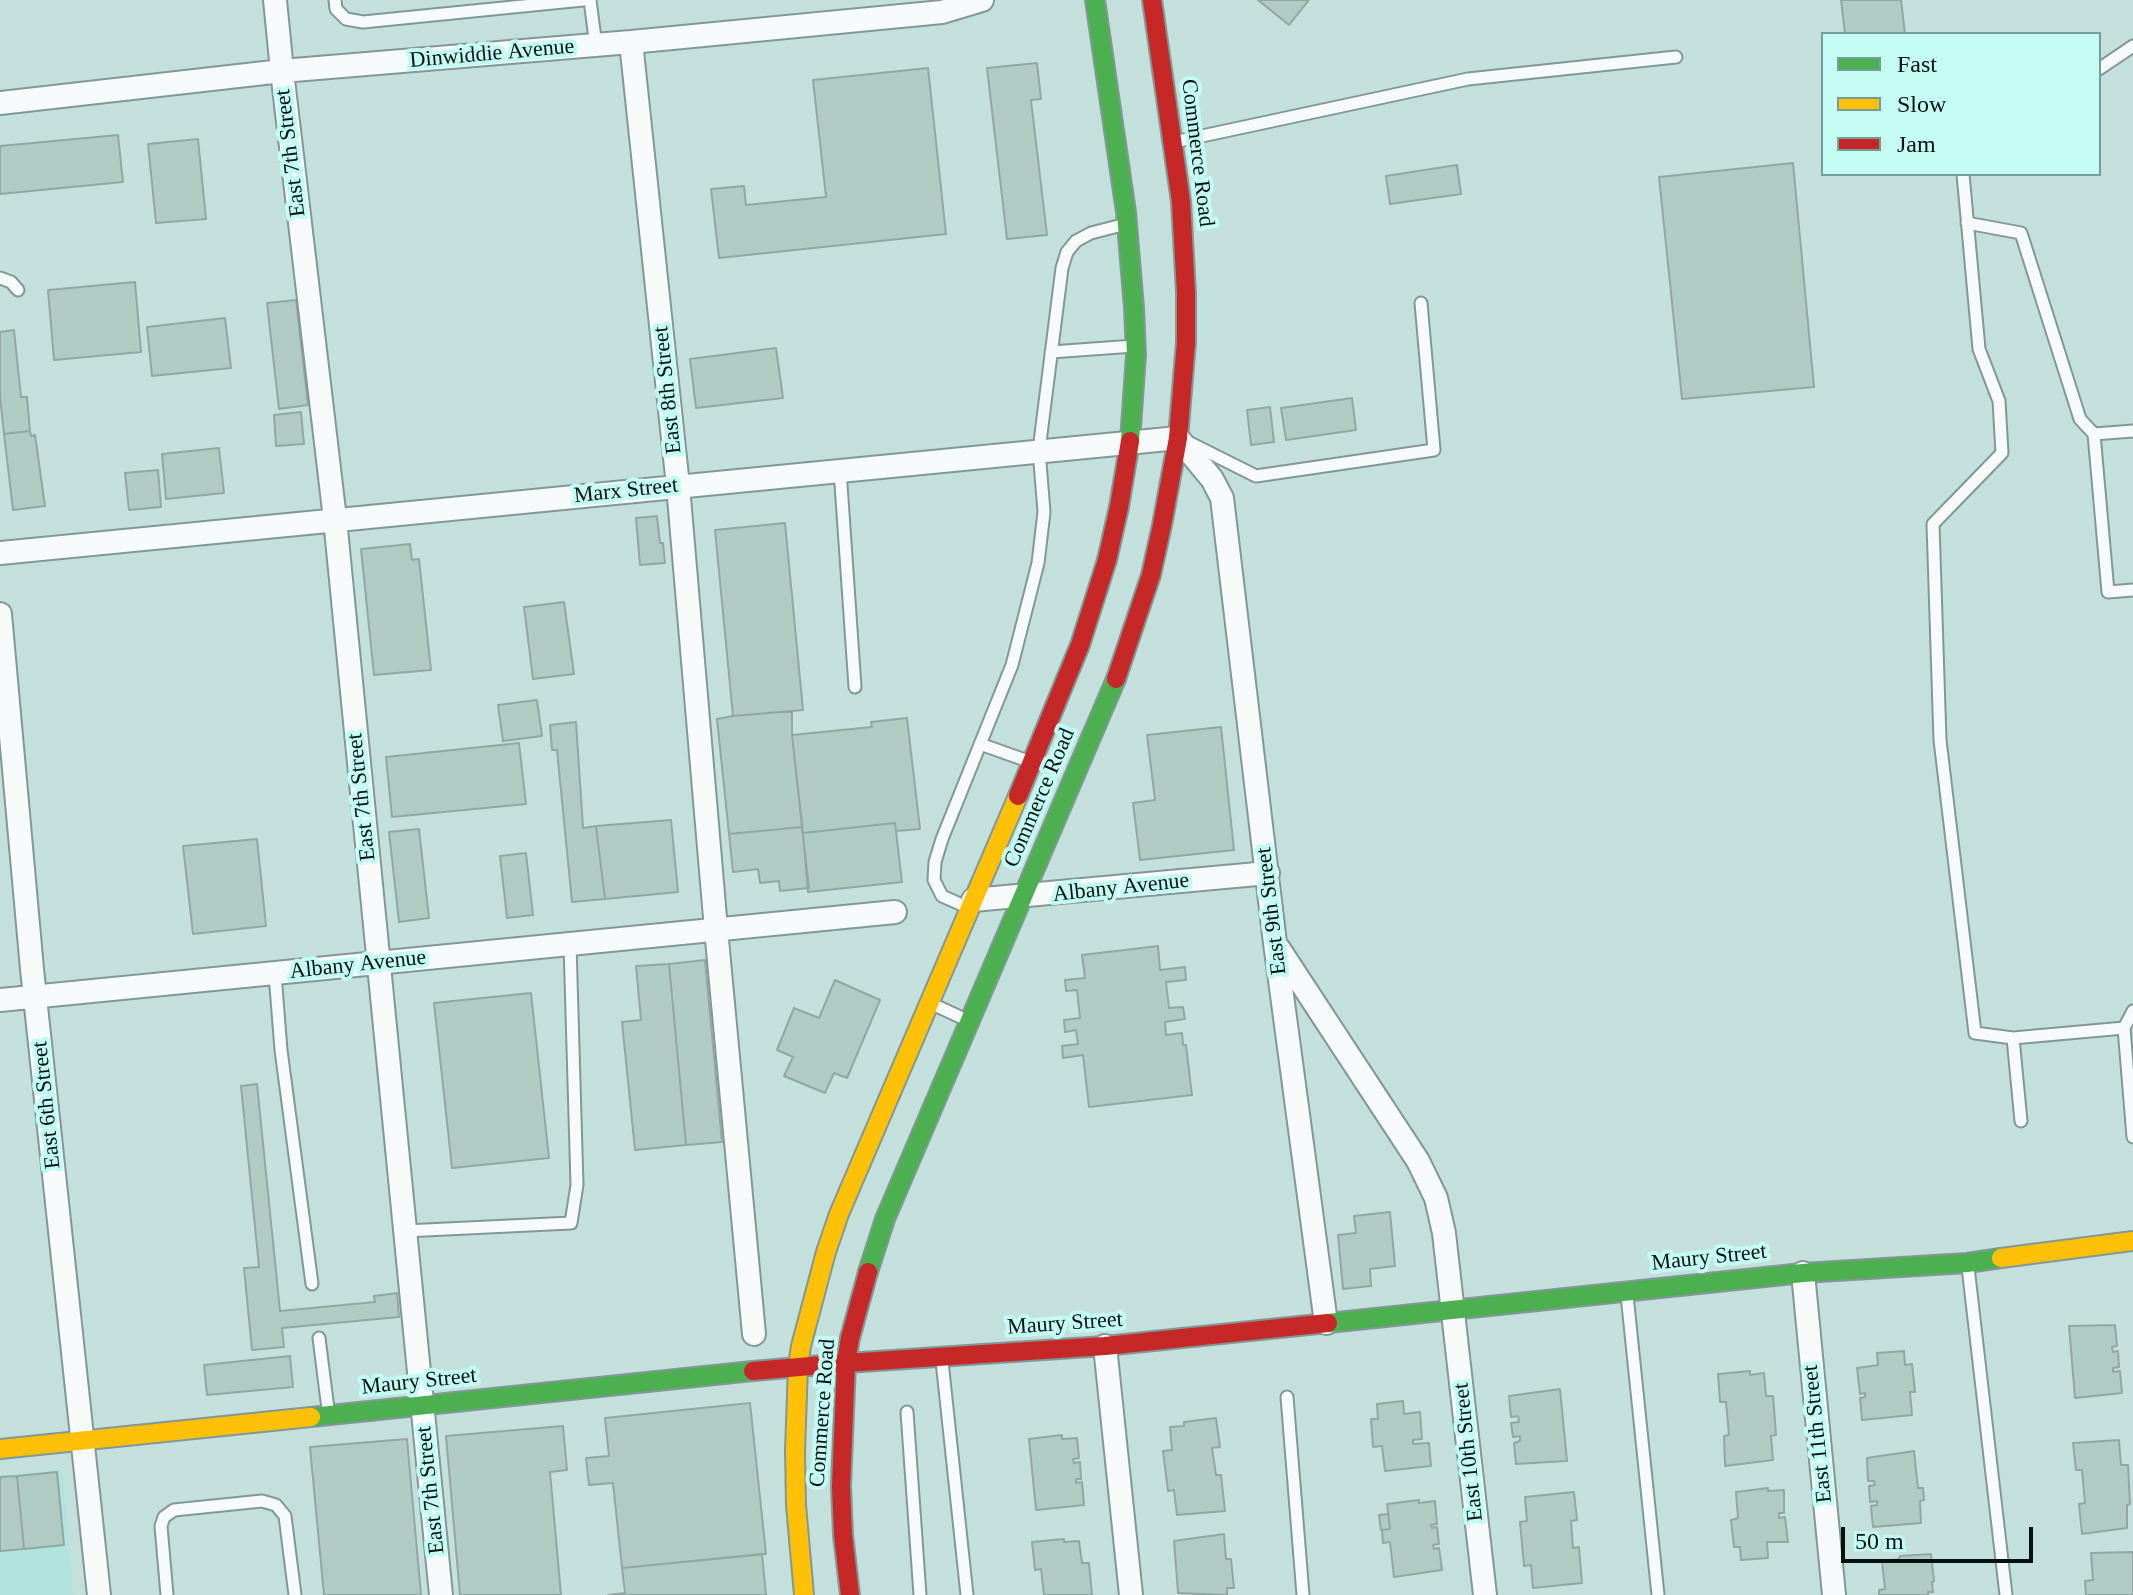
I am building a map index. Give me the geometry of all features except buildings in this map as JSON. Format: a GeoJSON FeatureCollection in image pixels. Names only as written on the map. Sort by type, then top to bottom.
{"type":"FeatureCollection","features":[{"type":"Feature","properties":{"kind":"main road","name":"Commerce Road"},"geometry":{"type":"LineString","coordinates":[[804,1595],[796,1505],[798,1366],[826,1252],[839,1214],[1080,645],[1119,507],[1130,441],[1136,346],[1127,224],[1095,0]]}},
{"type":"Feature","properties":{"kind":"main road","name":"Commerce Road"},"geometry":{"type":"LineString","coordinates":[[850,1595],[841,1486],[846,1363],[870,1264],[885,1219],[1089,746],[1136,622],[1162,525],[1178,438],[1186,342],[1186,293],[1185,247],[1173,142],[1152,0]]}},
{"type":"Feature","properties":{"kind":"main road","name":"Maury Street"},"geometry":{"type":"LineString","coordinates":[[0,1449],[798,1366],[1105,1346],[1803,1273],[1967,1263],[2133,1241]]}},
{"type":"Feature","properties":{"kind":"street","name":"East 7th Street"},"geometry":{"type":"LineString","coordinates":[[275,0],[335,519],[441,1595]]}},
{"type":"Feature","properties":{"kind":"street","name":"Dinwiddie Avenue"},"geometry":{"type":"LineString","coordinates":[[0,103],[282,71],[596,46],[942,12],[982,0]]}},
{"type":"Feature","properties":{"kind":"street","name":"East 8th Street"},"geometry":{"type":"LineString","coordinates":[[631,42],[678,486],[716,929]]}},
{"type":"Feature","properties":{"kind":"street","name":"Marx Street"},"geometry":{"type":"LineString","coordinates":[[0,553],[1178,438]]}},
{"type":"Feature","properties":{"kind":"street","name":"East 9th Street"},"geometry":{"type":"LineString","coordinates":[[1178,438],[1212,479],[1222,498],[1275,943],[1326,1323]]}},
{"type":"Feature","properties":{"kind":"street","name":"East 6th Street"},"geometry":{"type":"LineString","coordinates":[[0,614],[35,997],[99,1595]]}},
{"type":"Feature","properties":{"kind":"street","name":"Albany Avenue"},"geometry":{"type":"LineString","coordinates":[[971,904],[1268,873]]}},
{"type":"Feature","properties":{"kind":"street","name":"Albany Avenue"},"geometry":{"type":"LineString","coordinates":[[0,1000],[895,912]]}},
{"type":"Feature","properties":{"kind":"street"},"geometry":{"type":"LineString","coordinates":[[716,929],[754,1334]]}},
{"type":"Feature","properties":{"kind":"street","name":"East 10th Street"},"geometry":{"type":"LineString","coordinates":[[1275,943],[1418,1161],[1436,1198],[1444,1233],[1485,1595]]}},
{"type":"Feature","properties":{"kind":"street","name":"East 11th Street"},"geometry":{"type":"LineString","coordinates":[[1803,1273],[1834,1595]]}},
{"type":"Feature","properties":{"kind":"street"},"geometry":{"type":"LineString","coordinates":[[1105,1346],[1131,1595]]}},
{"type":"Feature","properties":{"kind":"lane"},"geometry":{"type":"LineString","coordinates":[[335,0],[336,9],[346,19],[363,22],[583,0]]}},
{"type":"Feature","properties":{"kind":"lane"},"geometry":{"type":"LineString","coordinates":[[590,0],[596,46]]}},
{"type":"Feature","properties":{"kind":"lane"},"geometry":{"type":"LineString","coordinates":[[2101,68],[2133,46]]}},
{"type":"Feature","properties":{"kind":"lane"},"geometry":{"type":"LineString","coordinates":[[1173,142],[1468,79],[1676,57]]}},
{"type":"Feature","properties":{"kind":"lane"},"geometry":{"type":"LineString","coordinates":[[1963,176],[1979,349],[1999,401],[2002,453],[1933,524],[1940,740],[1975,1033],[2013,1038],[2124,1028]]}},
{"type":"Feature","properties":{"kind":"lane"},"geometry":{"type":"LineString","coordinates":[[1967,223],[2021,233],[2080,419],[2094,434],[2108,592],[2133,590]]}},
{"type":"Feature","properties":{"kind":"lane"},"geometry":{"type":"LineString","coordinates":[[971,904],[942,896],[934,880],[935,862],[1012,665],[1038,563],[1044,512],[1039,450],[1062,268],[1067,252],[1076,241],[1091,233],[1127,224]]}},
{"type":"Feature","properties":{"kind":"lane"},"geometry":{"type":"LineString","coordinates":[[0,278],[11,282],[18,290]]}},
{"type":"Feature","properties":{"kind":"lane"},"geometry":{"type":"LineString","coordinates":[[1178,438],[1256,476],[1434,450],[1421,303]]}},
{"type":"Feature","properties":{"kind":"lane"},"geometry":{"type":"LineString","coordinates":[[1051,352],[1136,346]]}},
{"type":"Feature","properties":{"kind":"lane"},"geometry":{"type":"LineString","coordinates":[[2094,434],[2133,431]]}},
{"type":"Feature","properties":{"kind":"lane"},"geometry":{"type":"LineString","coordinates":[[840,470],[855,687]]}},
{"type":"Feature","properties":{"kind":"lane"},"geometry":{"type":"LineString","coordinates":[[980,744],[1033,762]]}},
{"type":"Feature","properties":{"kind":"lane"},"geometry":{"type":"LineString","coordinates":[[405,1231],[571,1223],[577,1185],[570,944]]}},
{"type":"Feature","properties":{"kind":"lane"},"geometry":{"type":"LineString","coordinates":[[275,974],[281,1050],[312,1284]]}},
{"type":"Feature","properties":{"kind":"lane"},"geometry":{"type":"LineString","coordinates":[[929,1002],[970,1021]]}},
{"type":"Feature","properties":{"kind":"lane"},"geometry":{"type":"LineString","coordinates":[[2133,1011],[2124,1028],[2133,1137]]}},
{"type":"Feature","properties":{"kind":"lane"},"geometry":{"type":"LineString","coordinates":[[2013,1038],[2021,1121]]}},
{"type":"Feature","properties":{"kind":"lane"},"geometry":{"type":"LineString","coordinates":[[1967,1263],[2006,1595]]}},
{"type":"Feature","properties":{"kind":"lane"},"geometry":{"type":"LineString","coordinates":[[1626,1291],[1658,1595]]}},
{"type":"Feature","properties":{"kind":"lane"},"geometry":{"type":"LineString","coordinates":[[319,1338],[329,1416]]}},
{"type":"Feature","properties":{"kind":"lane"},"geometry":{"type":"LineString","coordinates":[[941,1357],[967,1595]]}},
{"type":"Feature","properties":{"kind":"lane"},"geometry":{"type":"LineString","coordinates":[[1287,1397],[1303,1595]]}},
{"type":"Feature","properties":{"kind":"lane"},"geometry":{"type":"LineString","coordinates":[[907,1412],[920,1595]]}},
{"type":"Feature","properties":{"kind":"lane"},"geometry":{"type":"LineString","coordinates":[[167,1595],[161,1526],[164,1517],[174,1510],[262,1501],[276,1505],[285,1516],[295,1595]]}},
{"type":"Feature","properties":{"kind":"shaded area"},"geometry":{"type":"Polygon","coordinates":[[[63,1469],[74,1595],[0,1595],[0,1475],[63,1469]]]}},
{"type":"Feature","properties":{"kind":"traffic: fast"},"geometry":{"type":"LineString","coordinates":[[1095,0],[1126,212],[1134,308],[1136,355],[1130,441]]}},
{"type":"Feature","properties":{"kind":"traffic: fast"},"geometry":{"type":"LineString","coordinates":[[868,1272],[885,1219],[1116,679]]}},
{"type":"Feature","properties":{"kind":"traffic: fast"},"geometry":{"type":"LineString","coordinates":[[1328,1323],[1803,1273],[1967,1263],[2001,1258]]}},
{"type":"Feature","properties":{"kind":"traffic: fast"},"geometry":{"type":"LineString","coordinates":[[311,1417],[753,1371]]}},
{"type":"Feature","properties":{"kind":"traffic: slow"},"geometry":{"type":"LineString","coordinates":[[798,1366],[826,1252],[839,1214],[1018,796]]}},
{"type":"Feature","properties":{"kind":"traffic: slow"},"geometry":{"type":"LineString","coordinates":[[2001,1258],[2133,1241]]}},
{"type":"Feature","properties":{"kind":"traffic: slow"},"geometry":{"type":"LineString","coordinates":[[798,1366],[796,1505],[804,1595]]}},
{"type":"Feature","properties":{"kind":"traffic: slow"},"geometry":{"type":"LineString","coordinates":[[0,1449],[311,1417]]}},
{"type":"Feature","properties":{"kind":"traffic: jam"},"geometry":{"type":"LineString","coordinates":[[1116,679],[1151,575],[1162,525],[1178,438],[1186,342],[1181,202],[1152,0]]}},
{"type":"Feature","properties":{"kind":"traffic: jam"},"geometry":{"type":"LineString","coordinates":[[1018,796],[1080,645],[1107,560],[1130,441]]}},
{"type":"Feature","properties":{"kind":"traffic: jam"},"geometry":{"type":"LineString","coordinates":[[868,1272],[846,1363],[1105,1346],[1328,1323]]}},
{"type":"Feature","properties":{"kind":"traffic: jam"},"geometry":{"type":"LineString","coordinates":[[753,1371],[846,1363],[841,1486],[850,1595]]}}]}
